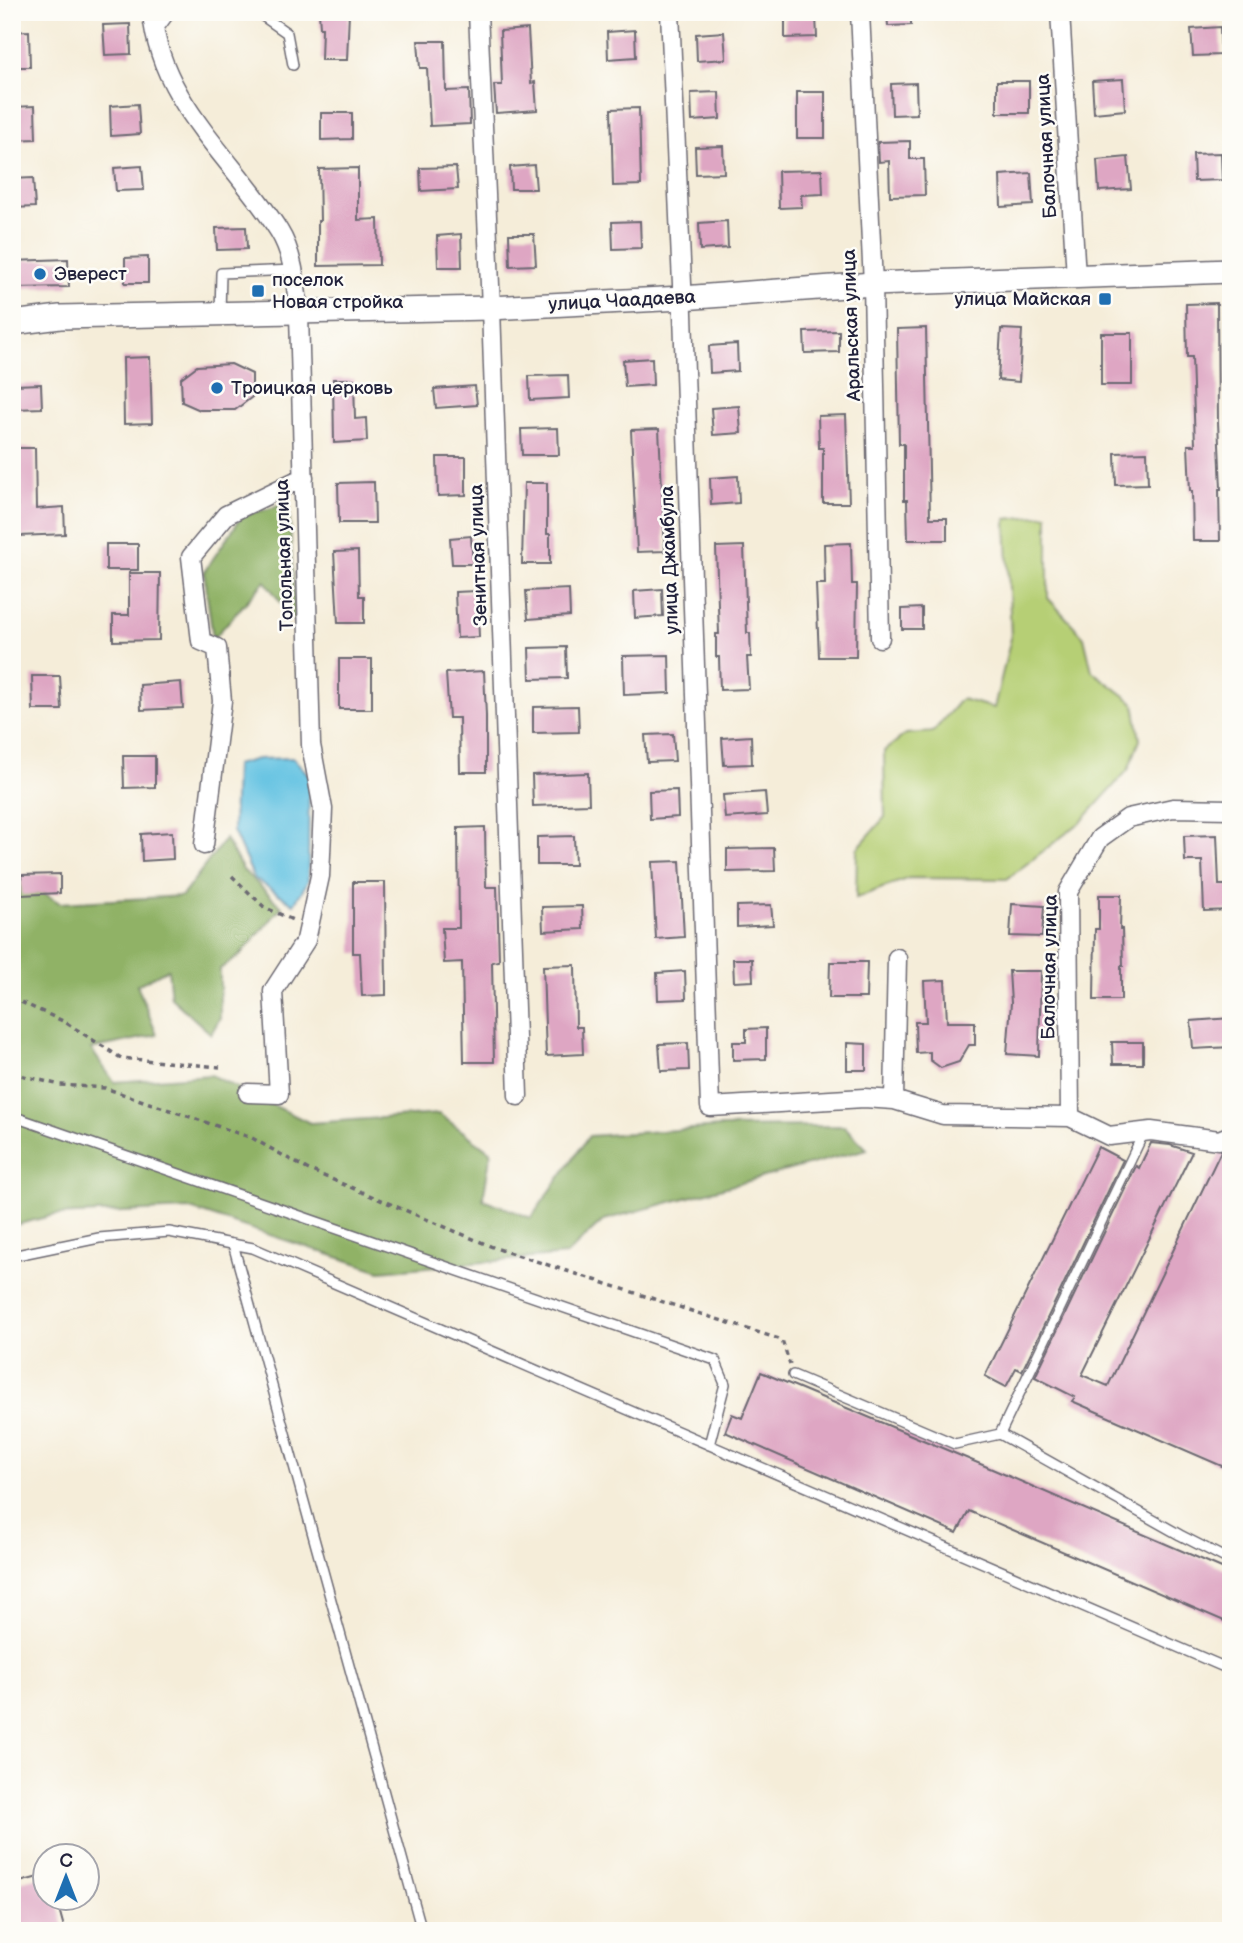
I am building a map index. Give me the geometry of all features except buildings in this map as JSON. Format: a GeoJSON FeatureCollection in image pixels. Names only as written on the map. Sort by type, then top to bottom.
{"type":"FeatureCollection","features":[{"type":"Feature","properties":{"kind":"street","name":"Топольная улица"},"geometry":{"type":"LineString","coordinates":[[152,12],[153,35],[169,80],[281,233],[294,270],[299,314],[311,745],[323,809],[320,876],[306,940],[273,991],[279,1094],[248,1093]]}},
{"type":"Feature","properties":{"kind":"street","name":"Зенитная улица"},"geometry":{"type":"LineString","coordinates":[[478,12],[518,1096]]}},
{"type":"Feature","properties":{"kind":"street","name":"улица Джамбула"},"geometry":{"type":"LineString","coordinates":[[670,12],[710,1107],[864,1098],[894,1100]]}},
{"type":"Feature","properties":{"kind":"street","name":"Аральская улица"},"geometry":{"type":"LineString","coordinates":[[860,12],[873,284],[880,638]]}},
{"type":"Feature","properties":{"kind":"street","name":"Балочная улица"},"geometry":{"type":"LineString","coordinates":[[1060,12],[1076,277]]}},
{"type":"Feature","properties":{"kind":"street","name":"улица Чаадаева"},"geometry":{"type":"LineString","coordinates":[[12,323],[60,317],[491,308],[873,284],[1231,271]]}},
{"type":"Feature","properties":{"kind":"street"},"geometry":{"type":"LineString","coordinates":[[204,845],[222,701],[217,648],[201,641],[191,557],[226,515],[304,477]]}},
{"type":"Feature","properties":{"kind":"street","name":"Балочная улица"},"geometry":{"type":"LineString","coordinates":[[1070,1117],[1069,892],[1100,838],[1128,818],[1173,808],[1231,809]]}},
{"type":"Feature","properties":{"kind":"street"},"geometry":{"type":"LineString","coordinates":[[897,958],[894,1100],[943,1115],[1070,1117],[1109,1136],[1144,1132],[1219,1140],[1231,1135]]}},
{"type":"Feature","properties":{"kind":"lane"},"geometry":{"type":"LineString","coordinates":[[153,35],[171,12]]}},
{"type":"Feature","properties":{"kind":"lane"},"geometry":{"type":"LineString","coordinates":[[257,12],[287,33],[293,65]]}},
{"type":"Feature","properties":{"kind":"lane"},"geometry":{"type":"LineString","coordinates":[[220,314],[221,273],[294,270]]}},
{"type":"Feature","properties":{"kind":"lane"},"geometry":{"type":"LineString","coordinates":[[12,1116],[715,1360],[725,1384],[709,1445]]}},
{"type":"Feature","properties":{"kind":"lane"},"geometry":{"type":"LineString","coordinates":[[1000,1434],[1144,1132]]}},
{"type":"Feature","properties":{"kind":"lane"},"geometry":{"type":"LineString","coordinates":[[12,1256],[99,1238],[169,1232],[253,1248],[1231,1670]]}},
{"type":"Feature","properties":{"kind":"lane"},"geometry":{"type":"LineString","coordinates":[[233,1244],[422,1931]]}},
{"type":"Feature","properties":{"kind":"lane"},"geometry":{"type":"LineString","coordinates":[[793,1375],[956,1444],[1000,1434],[1231,1561]]}},
{"type":"Feature","properties":{"kind":"path"},"geometry":{"type":"LineString","coordinates":[[232,876],[264,907],[309,928]]}},
{"type":"Feature","properties":{"kind":"path"},"geometry":{"type":"LineString","coordinates":[[12,998],[65,1021],[121,1058],[220,1067]]}},
{"type":"Feature","properties":{"kind":"path"},"geometry":{"type":"LineString","coordinates":[[12,1073],[60,1085],[105,1088],[252,1138],[307,1169],[495,1248],[782,1340],[793,1375]]}},
{"type":"Feature","properties":{"kind":"green space"},"geometry":{"type":"Polygon","coordinates":[[[289,503],[295,622],[265,581],[213,639],[204,572],[242,516],[289,503]]]}},
{"type":"Feature","properties":{"kind":"green space"},"geometry":{"type":"Polygon","coordinates":[[[1048,515],[1048,598],[1084,637],[1092,671],[1134,703],[1140,740],[1128,770],[1082,821],[1007,879],[909,878],[856,898],[857,849],[885,817],[884,751],[906,734],[933,732],[961,699],[994,708],[1011,638],[1006,519],[1048,515]]]}},
{"type":"Feature","properties":{"kind":"green space"},"geometry":{"type":"Polygon","coordinates":[[[225,839],[243,870],[282,907],[239,956],[220,969],[220,1018],[211,1034],[171,998],[168,969],[137,985],[157,1035],[91,1049],[114,1082],[211,1075],[310,1123],[439,1114],[491,1152],[483,1199],[531,1218],[589,1136],[721,1127],[844,1126],[867,1149],[604,1220],[566,1255],[380,1271],[190,1209],[54,1215],[12,1226],[12,874],[60,903],[182,896],[225,839]]]}},
{"type":"Feature","properties":{"kind":"water"},"geometry":{"type":"Polygon","coordinates":[[[293,758],[309,775],[308,881],[294,904],[254,878],[233,831],[235,765],[257,759],[293,758]]]}},
{"type":"Feature","properties":{"kind":"place","name":"Эверест"},"geometry":{"type":"Point","coordinates":[40,274]}},
{"type":"Feature","properties":{"kind":"place","name":"поселок Новая стройка"},"geometry":{"type":"Point","coordinates":[258,291]}},
{"type":"Feature","properties":{"kind":"place","name":"улица Майская"},"geometry":{"type":"Point","coordinates":[1105,299]}},
{"type":"Feature","properties":{"kind":"place","name":"Троицкая церковь"},"geometry":{"type":"Point","coordinates":[217,388]}}]}
